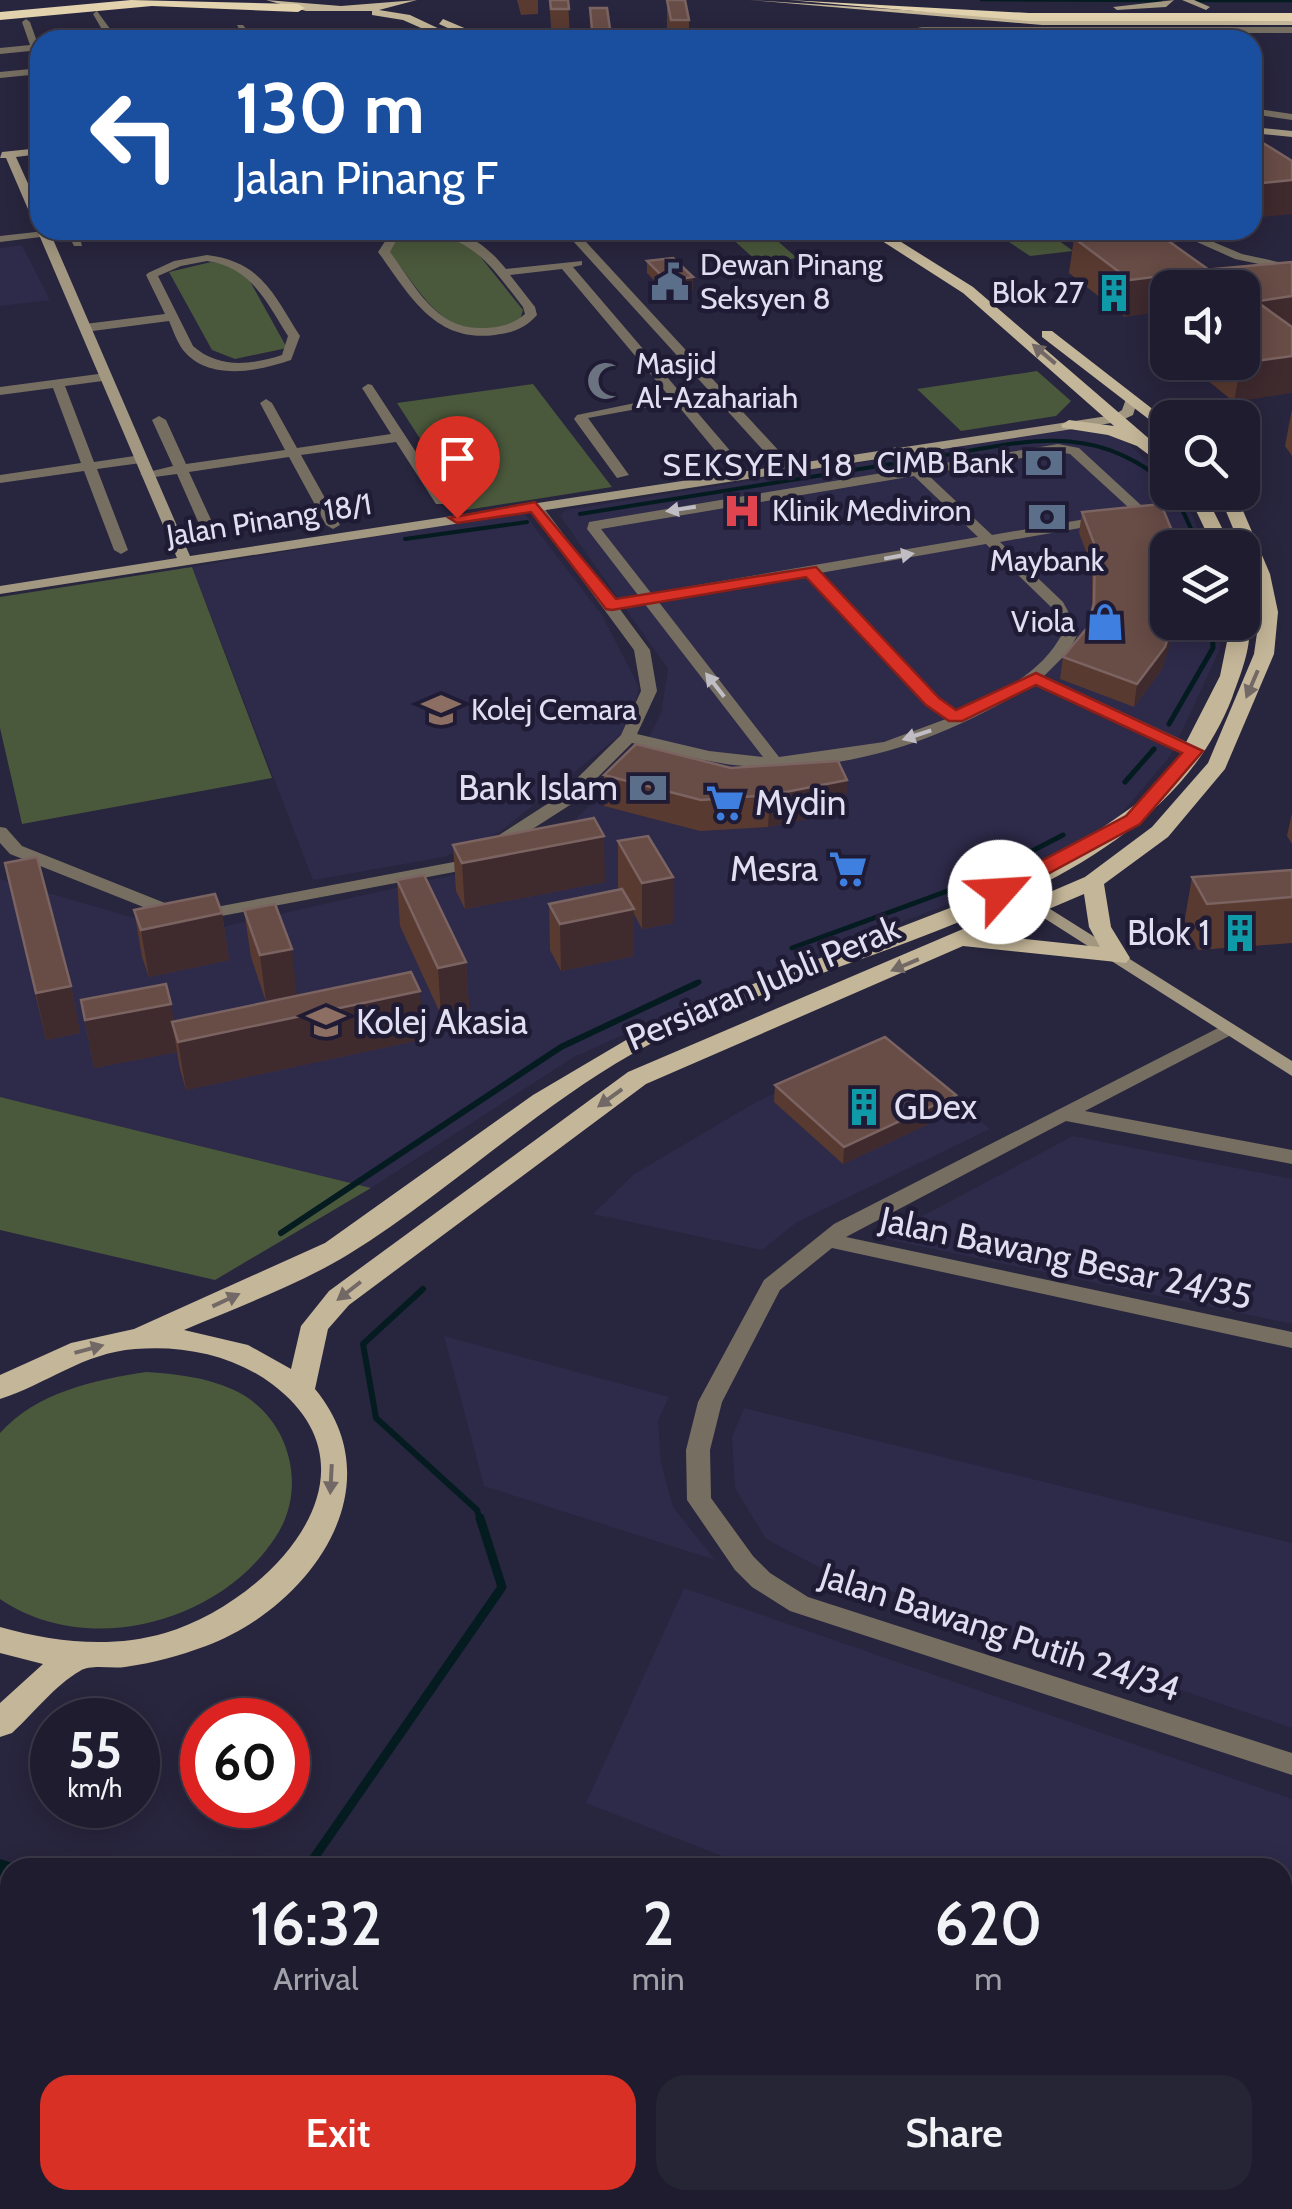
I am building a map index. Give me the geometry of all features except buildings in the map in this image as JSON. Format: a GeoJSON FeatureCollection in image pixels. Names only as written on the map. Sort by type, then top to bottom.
{"type":"FeatureCollection","features":[{"type":"Feature","properties":{"kind":"highway"},"geometry":{"type":"LineString","coordinates":[[0,10],[40,0]]}},
{"type":"Feature","properties":{"kind":"highway"},"geometry":{"type":"LineString","coordinates":[[0,10],[84,0]]}},
{"type":"Feature","properties":{"kind":"highway"},"geometry":{"type":"LineString","coordinates":[[0,10],[126,0]]}},
{"type":"Feature","properties":{"kind":"highway"},"geometry":{"type":"LineString","coordinates":[[0,10],[172,0]]}},
{"type":"Feature","properties":{"kind":"highway"},"geometry":{"type":"LineString","coordinates":[[796,0],[966,14],[1192,18]]}},
{"type":"Feature","properties":{"kind":"highway"},"geometry":{"type":"LineString","coordinates":[[856,0],[1044,12],[1292,14]]}},
{"type":"Feature","properties":{"kind":"highway"},"geometry":{"type":"LineString","coordinates":[[152,2],[298,8]]}},
{"type":"Feature","properties":{"kind":"highway"},"geometry":{"type":"LineString","coordinates":[[980,20],[1292,14]]}},
{"type":"Feature","properties":{"kind":"main road"},"geometry":{"type":"LineString","coordinates":[[271,0],[298,8],[406,17],[434,30]]}},
{"type":"Feature","properties":{"kind":"main road"},"geometry":{"type":"LineString","coordinates":[[342,10],[411,0],[414,8],[463,30]]}},
{"type":"Feature","properties":{"kind":"main road"},"geometry":{"type":"LineString","coordinates":[[754,0],[980,20],[1292,14]]}},
{"type":"Feature","properties":{"kind":"main road"},"geometry":{"type":"LineString","coordinates":[[920,0],[1206,7],[1292,14]]}},
{"type":"Feature","properties":{"kind":"main road"},"geometry":{"type":"LineString","coordinates":[[454,26],[445,17],[456,3]]}},
{"type":"Feature","properties":{"kind":"main road"},"geometry":{"type":"LineString","coordinates":[[888,240],[968,290],[1150,447]]}},
{"type":"Feature","properties":{"kind":"main road"},"geometry":{"type":"LineString","coordinates":[[915,240],[992,290],[1150,416]]}},
{"type":"Feature","properties":{"kind":"main road"},"geometry":{"type":"LineString","coordinates":[[1069,426],[1094,410],[1080,384]]}},
{"type":"Feature","properties":{"kind":"main road"},"geometry":{"type":"LineString","coordinates":[[1069,426],[1112,430],[1150,452]]}},
{"type":"Feature","properties":{"kind":"main road","name":"Persiaran Jubli Perak"},"geometry":{"type":"LineString","coordinates":[[301,1388],[314,1326],[339,1298],[636,1078],[1093,882],[1160,832],[1218,765],[1264,654],[1269,612],[1261,574],[1234,510]]}},
{"type":"Feature","properties":{"kind":"main road","name":"Persiaran Jubli Perak"},"geometry":{"type":"LineString","coordinates":[[137,1338],[338,1248],[598,1064],[668,1025],[944,918],[1055,865],[1133,820],[1194,751],[1221,706],[1240,640]]}},
{"type":"Feature","properties":{"kind":"main road"},"geometry":{"type":"LineString","coordinates":[[1093,882],[1100,927],[1118,958]]}},
{"type":"Feature","properties":{"kind":"main road"},"geometry":{"type":"LineString","coordinates":[[944,918],[1004,906],[1039,907]]}},
{"type":"Feature","properties":{"kind":"main road"},"geometry":{"type":"LineString","coordinates":[[962,941],[1071,948],[1118,958]]}},
{"type":"Feature","properties":{"kind":"main road"},"geometry":{"type":"LineString","coordinates":[[0,1388],[40,1365],[88,1347],[137,1338],[200,1340],[256,1358],[301,1388],[328,1432],[335,1483],[318,1536],[278,1587],[218,1628],[147,1652],[72,1658],[0,1640]]}},
{"type":"Feature","properties":{"kind":"main road"},"geometry":{"type":"LineString","coordinates":[[0,1723],[72,1658]]}},
{"type":"Feature","properties":{"kind":"street"},"geometry":{"type":"LineString","coordinates":[[1117,7],[1166,4],[1170,0]]}},
{"type":"Feature","properties":{"kind":"street"},"geometry":{"type":"LineString","coordinates":[[1186,0],[1206,7]]}},
{"type":"Feature","properties":{"kind":"street"},"geometry":{"type":"LineString","coordinates":[[97,14],[107,30]]}},
{"type":"Feature","properties":{"kind":"street"},"geometry":{"type":"LineString","coordinates":[[26,22],[30,30]]}},
{"type":"Feature","properties":{"kind":"street"},"geometry":{"type":"LineString","coordinates":[[1224,30],[1292,30]]}},
{"type":"Feature","properties":{"kind":"street"},"geometry":{"type":"LineString","coordinates":[[16,73],[2,51],[30,48]]}},
{"type":"Feature","properties":{"kind":"street"},"geometry":{"type":"LineString","coordinates":[[0,74],[30,71]]}},
{"type":"Feature","properties":{"kind":"street"},"geometry":{"type":"LineString","coordinates":[[1262,112],[1292,116]]}},
{"type":"Feature","properties":{"kind":"street"},"geometry":{"type":"LineString","coordinates":[[1262,130],[1290,130]]}},
{"type":"Feature","properties":{"kind":"street"},"geometry":{"type":"LineString","coordinates":[[30,151],[5,154],[30,193]]}},
{"type":"Feature","properties":{"kind":"street"},"geometry":{"type":"LineString","coordinates":[[0,239],[30,232]]}},
{"type":"Feature","properties":{"kind":"street"},"geometry":{"type":"LineString","coordinates":[[47,240],[184,562]]}},
{"type":"Feature","properties":{"kind":"street"},"geometry":{"type":"LineString","coordinates":[[76,240],[78,244]]}},
{"type":"Feature","properties":{"kind":"street"},"geometry":{"type":"LineString","coordinates":[[391,240],[384,252],[429,314],[458,331],[513,328],[531,315],[481,246],[470,240]]}},
{"type":"Feature","properties":{"kind":"street"},"geometry":{"type":"LineString","coordinates":[[578,240],[787,468]]}},
{"type":"Feature","properties":{"kind":"street"},"geometry":{"type":"LineString","coordinates":[[1199,240],[1239,257],[1292,268]]}},
{"type":"Feature","properties":{"kind":"street"},"geometry":{"type":"LineString","coordinates":[[232,259],[252,272],[294,336],[292,349],[273,362],[218,366],[196,358],[171,317],[152,275],[178,263],[232,259]]}},
{"type":"Feature","properties":{"kind":"street"},"geometry":{"type":"LineString","coordinates":[[501,273],[597,260]]}},
{"type":"Feature","properties":{"kind":"street"},"geometry":{"type":"LineString","coordinates":[[565,264],[733,463]]}},
{"type":"Feature","properties":{"kind":"street"},"geometry":{"type":"LineString","coordinates":[[85,328],[171,317]]}},
{"type":"Feature","properties":{"kind":"street"},"geometry":{"type":"LineString","coordinates":[[0,391],[106,377]]}},
{"type":"Feature","properties":{"kind":"street"},"geometry":{"type":"LineString","coordinates":[[56,383],[121,550]]}},
{"type":"Feature","properties":{"kind":"street"},"geometry":{"type":"LineString","coordinates":[[368,388],[440,502]]}},
{"type":"Feature","properties":{"kind":"street"},"geometry":{"type":"LineString","coordinates":[[622,474],[581,420],[596,410],[678,398]]}},
{"type":"Feature","properties":{"kind":"street"},"geometry":{"type":"LineString","coordinates":[[266,402],[334,524]]}},
{"type":"Feature","properties":{"kind":"street"},"geometry":{"type":"LineString","coordinates":[[1118,418],[1128,412],[1131,402]]}},
{"type":"Feature","properties":{"kind":"street","name":"Jalan Pinang 18/1"},"geometry":{"type":"LineString","coordinates":[[0,590],[1118,418]]}},
{"type":"Feature","properties":{"kind":"street"},"geometry":{"type":"LineString","coordinates":[[158,420],[211,535]]}},
{"type":"Feature","properties":{"kind":"street"},"geometry":{"type":"LineString","coordinates":[[147,474],[400,437]]}},
{"type":"Feature","properties":{"kind":"street"},"geometry":{"type":"LineString","coordinates":[[612,605],[648,598],[1132,516],[1136,506],[1074,451],[1058,448],[594,524],[648,598],[775,762]]}},
{"type":"Feature","properties":{"kind":"street"},"geometry":{"type":"LineString","coordinates":[[628,738],[737,761],[775,762],[922,736],[1036,678],[1066,650],[1071,632],[1068,618],[895,451]]}},
{"type":"Feature","properties":{"kind":"street"},"geometry":{"type":"LineString","coordinates":[[0,479],[141,459]]}},
{"type":"Feature","properties":{"kind":"street"},"geometry":{"type":"LineString","coordinates":[[0,832],[16,850],[149,905],[200,915],[464,864],[564,801],[628,738],[649,691],[642,650],[535,506]]}},
{"type":"Feature","properties":{"kind":"street"},"geometry":{"type":"LineString","coordinates":[[810,571],[932,702],[955,718]]}},
{"type":"Feature","properties":{"kind":"street"},"geometry":{"type":"LineString","coordinates":[[1036,678],[1194,751]]}},
{"type":"Feature","properties":{"kind":"street"},"geometry":{"type":"LineString","coordinates":[[1039,907],[1292,1070]]}},
{"type":"Feature","properties":{"kind":"street","name":"Jalan Bawang Putih 24/34"},"geometry":{"type":"LineString","coordinates":[[1226,1030],[827,1240],[772,1285],[710,1402],[698,1450],[699,1500],[726,1544],[761,1580],[798,1604],[1292,1764]]}},
{"type":"Feature","properties":{"kind":"street"},"geometry":{"type":"LineString","coordinates":[[1064,1114],[1292,1157]]}},
{"type":"Feature","properties":{"kind":"street","name":"Jalan Bawang Besar 24/35"},"geometry":{"type":"LineString","coordinates":[[827,1240],[1292,1340]]}},
{"type":"Feature","properties":{"kind":"shaded area"},"geometry":{"type":"Polygon","coordinates":[[[22,245],[50,300],[0,306],[0,248],[22,245]]]}},
{"type":"Feature","properties":{"kind":"shaded area"},"geometry":{"type":"Polygon","coordinates":[[[1063,430],[1107,433],[1128,443],[1150,464],[1150,510],[1190,510],[1198,530],[1150,530],[1150,640],[1220,640],[1220,649],[1171,755],[1116,820],[1045,861],[954,902],[732,986],[574,1057],[371,1188],[0,1097],[0,879],[190,934],[462,873],[572,823],[641,752],[661,713],[668,669],[560,516],[566,510],[1063,430]]]}},
{"type":"Feature","properties":{"kind":"shaded area","name":"Kolej Cemara"},"geometry":{"type":"Polygon","coordinates":[[[523,512],[602,615],[639,687],[629,728],[500,832],[444,857],[313,880],[192,567],[523,512]]]}},
{"type":"Feature","properties":{"kind":"shaded area"},"geometry":{"type":"Polygon","coordinates":[[[885,1043],[990,1129],[797,1222],[762,1250],[593,1214],[634,1174],[758,1101],[885,1043]]]}},
{"type":"Feature","properties":{"kind":"shaded area"},"geometry":{"type":"Polygon","coordinates":[[[1073,1136],[1292,1179],[1292,1324],[881,1238],[1073,1136]]]}},
{"type":"Feature","properties":{"kind":"shaded area"},"geometry":{"type":"Polygon","coordinates":[[[444,1336],[669,1397],[658,1420],[661,1463],[673,1507],[715,1560],[484,1486],[444,1336]]]}},
{"type":"Feature","properties":{"kind":"shaded area"},"geometry":{"type":"Polygon","coordinates":[[[744,1408],[1292,1543],[1292,1728],[817,1566],[766,1539],[735,1488],[732,1437],[744,1408]]]}},
{"type":"Feature","properties":{"kind":"shaded area"},"geometry":{"type":"Polygon","coordinates":[[[684,1588],[1292,1799],[1292,1858],[727,1858],[586,1803],[684,1588]]]}},
{"type":"Feature","properties":{"kind":"green space"},"geometry":{"type":"Polygon","coordinates":[[[467,240],[523,310],[520,320],[496,328],[475,329],[442,316],[389,252],[396,241],[467,240]]]}},
{"type":"Feature","properties":{"kind":"green space"},"geometry":{"type":"Polygon","coordinates":[[[734,240],[776,240],[797,258],[760,264],[734,240]]]}},
{"type":"Feature","properties":{"kind":"green space"},"geometry":{"type":"Polygon","coordinates":[[[1006,240],[1058,240],[1073,251],[1030,256],[1006,240]]]}},
{"type":"Feature","properties":{"kind":"green space"},"geometry":{"type":"Polygon","coordinates":[[[211,262],[242,267],[287,348],[235,359],[212,350],[169,272],[211,262]]]}},
{"type":"Feature","properties":{"kind":"green space"},"geometry":{"type":"Polygon","coordinates":[[[1037,371],[1071,401],[1056,416],[961,431],[917,389],[1037,371]]]}},
{"type":"Feature","properties":{"kind":"green space"},"geometry":{"type":"Polygon","coordinates":[[[533,384],[612,487],[466,510],[397,403],[533,384]]]}},
{"type":"Feature","properties":{"kind":"green space"},"geometry":{"type":"Polygon","coordinates":[[[192,567],[272,778],[22,824],[0,728],[0,597],[192,567]]]}},
{"type":"Feature","properties":{"kind":"green space"},"geometry":{"type":"Polygon","coordinates":[[[0,1097],[371,1188],[215,1280],[0,1230],[0,1097]]]}},
{"type":"Feature","properties":{"kind":"green space"},"geometry":{"type":"Polygon","coordinates":[[[146,1372],[191,1377],[234,1390],[269,1417],[281,1435],[292,1476],[291,1497],[275,1538],[250,1568],[220,1592],[186,1611],[148,1623],[110,1628],[71,1626],[34,1617],[0,1599],[0,1433],[31,1407],[67,1390],[146,1372]]]}},
{"type":"Feature","properties":{"kind":"waterway"},"geometry":{"type":"LineString","coordinates":[[981,0],[1161,1]]}},
{"type":"Feature","properties":{"kind":"waterway"},"geometry":{"type":"LineString","coordinates":[[1196,1],[1292,1]]}},
{"type":"Feature","properties":{"kind":"waterway"},"geometry":{"type":"LineString","coordinates":[[940,456],[1002,445],[1059,441],[1114,451],[1150,472]]}},
{"type":"Feature","properties":{"kind":"waterway"},"geometry":{"type":"LineString","coordinates":[[580,514],[891,464]]}},
{"type":"Feature","properties":{"kind":"waterway"},"geometry":{"type":"LineString","coordinates":[[1182,510],[1192,530]]}},
{"type":"Feature","properties":{"kind":"waterway"},"geometry":{"type":"LineString","coordinates":[[405,539],[527,522]]}},
{"type":"Feature","properties":{"kind":"waterway"},"geometry":{"type":"LineString","coordinates":[[1169,724],[1213,648],[1213,640]]}},
{"type":"Feature","properties":{"kind":"waterway"},"geometry":{"type":"LineString","coordinates":[[1125,782],[1154,749]]}},
{"type":"Feature","properties":{"kind":"waterway"},"geometry":{"type":"LineString","coordinates":[[792,948],[972,882],[1063,835]]}},
{"type":"Feature","properties":{"kind":"waterway"},"geometry":{"type":"LineString","coordinates":[[281,1233],[561,1047],[697,983]]}},
{"type":"Feature","properties":{"kind":"waterway"},"geometry":{"type":"LineString","coordinates":[[691,986],[697,983]]}},
{"type":"Feature","properties":{"kind":"waterway"},"geometry":{"type":"LineString","coordinates":[[423,1289],[363,1344],[376,1418],[477,1510],[480,1520]]}},
{"type":"Feature","properties":{"kind":"waterway"},"geometry":{"type":"LineString","coordinates":[[314,1858],[502,1587],[480,1518]]}},
{"type":"Feature","properties":{"kind":"place","name":"Dewan Pinang Seksyen 8"},"geometry":{"type":"Point","coordinates":[670,282]}},
{"type":"Feature","properties":{"kind":"place","name":"Blok 27"},"geometry":{"type":"Point","coordinates":[1114,293]}},
{"type":"Feature","properties":{"kind":"place","name":"Masjid Al-Azahariah"},"geometry":{"type":"Point","coordinates":[606,381]}},
{"type":"Feature","properties":{"kind":"place","name":"CIMB Bank"},"geometry":{"type":"Point","coordinates":[1044,463]}},
{"type":"Feature","properties":{"kind":"place","name":"Klinik Mediviron"},"geometry":{"type":"Point","coordinates":[742,511]}},
{"type":"Feature","properties":{"kind":"place","name":"Maybank"},"geometry":{"type":"Point","coordinates":[1047,517]}},
{"type":"Feature","properties":{"kind":"place","name":"Viola"},"geometry":{"type":"Point","coordinates":[1105,622]}},
{"type":"Feature","properties":{"kind":"place","name":"Kolej Cemara"},"geometry":{"type":"Point","coordinates":[441,710]}},
{"type":"Feature","properties":{"kind":"place","name":"Bank Islam"},"geometry":{"type":"Point","coordinates":[648,788]}},
{"type":"Feature","properties":{"kind":"place","name":"Mydin"},"geometry":{"type":"Point","coordinates":[725,803]}},
{"type":"Feature","properties":{"kind":"place","name":"Mesra"},"geometry":{"type":"Point","coordinates":[848,869]}},
{"type":"Feature","properties":{"kind":"place","name":"Blok 1"},"geometry":{"type":"Point","coordinates":[1240,933]}},
{"type":"Feature","properties":{"kind":"place","name":"Kolej Akasia"},"geometry":{"type":"Point","coordinates":[326,1022]}},
{"type":"Feature","properties":{"kind":"place","name":"GDex"},"geometry":{"type":"Point","coordinates":[864,1107]}},
{"type":"Feature","properties":{"kind":"district","name":"SEKSYEN 18"},"geometry":{"type":"Point","coordinates":[759,465]}},
{"type":"Feature","properties":{"kind":"route"},"geometry":{"type":"LineString","coordinates":[[457,518],[535,506],[612,605],[810,571],[932,702],[955,718],[1036,678],[1194,751],[1133,820],[1000,892]]}}]}
